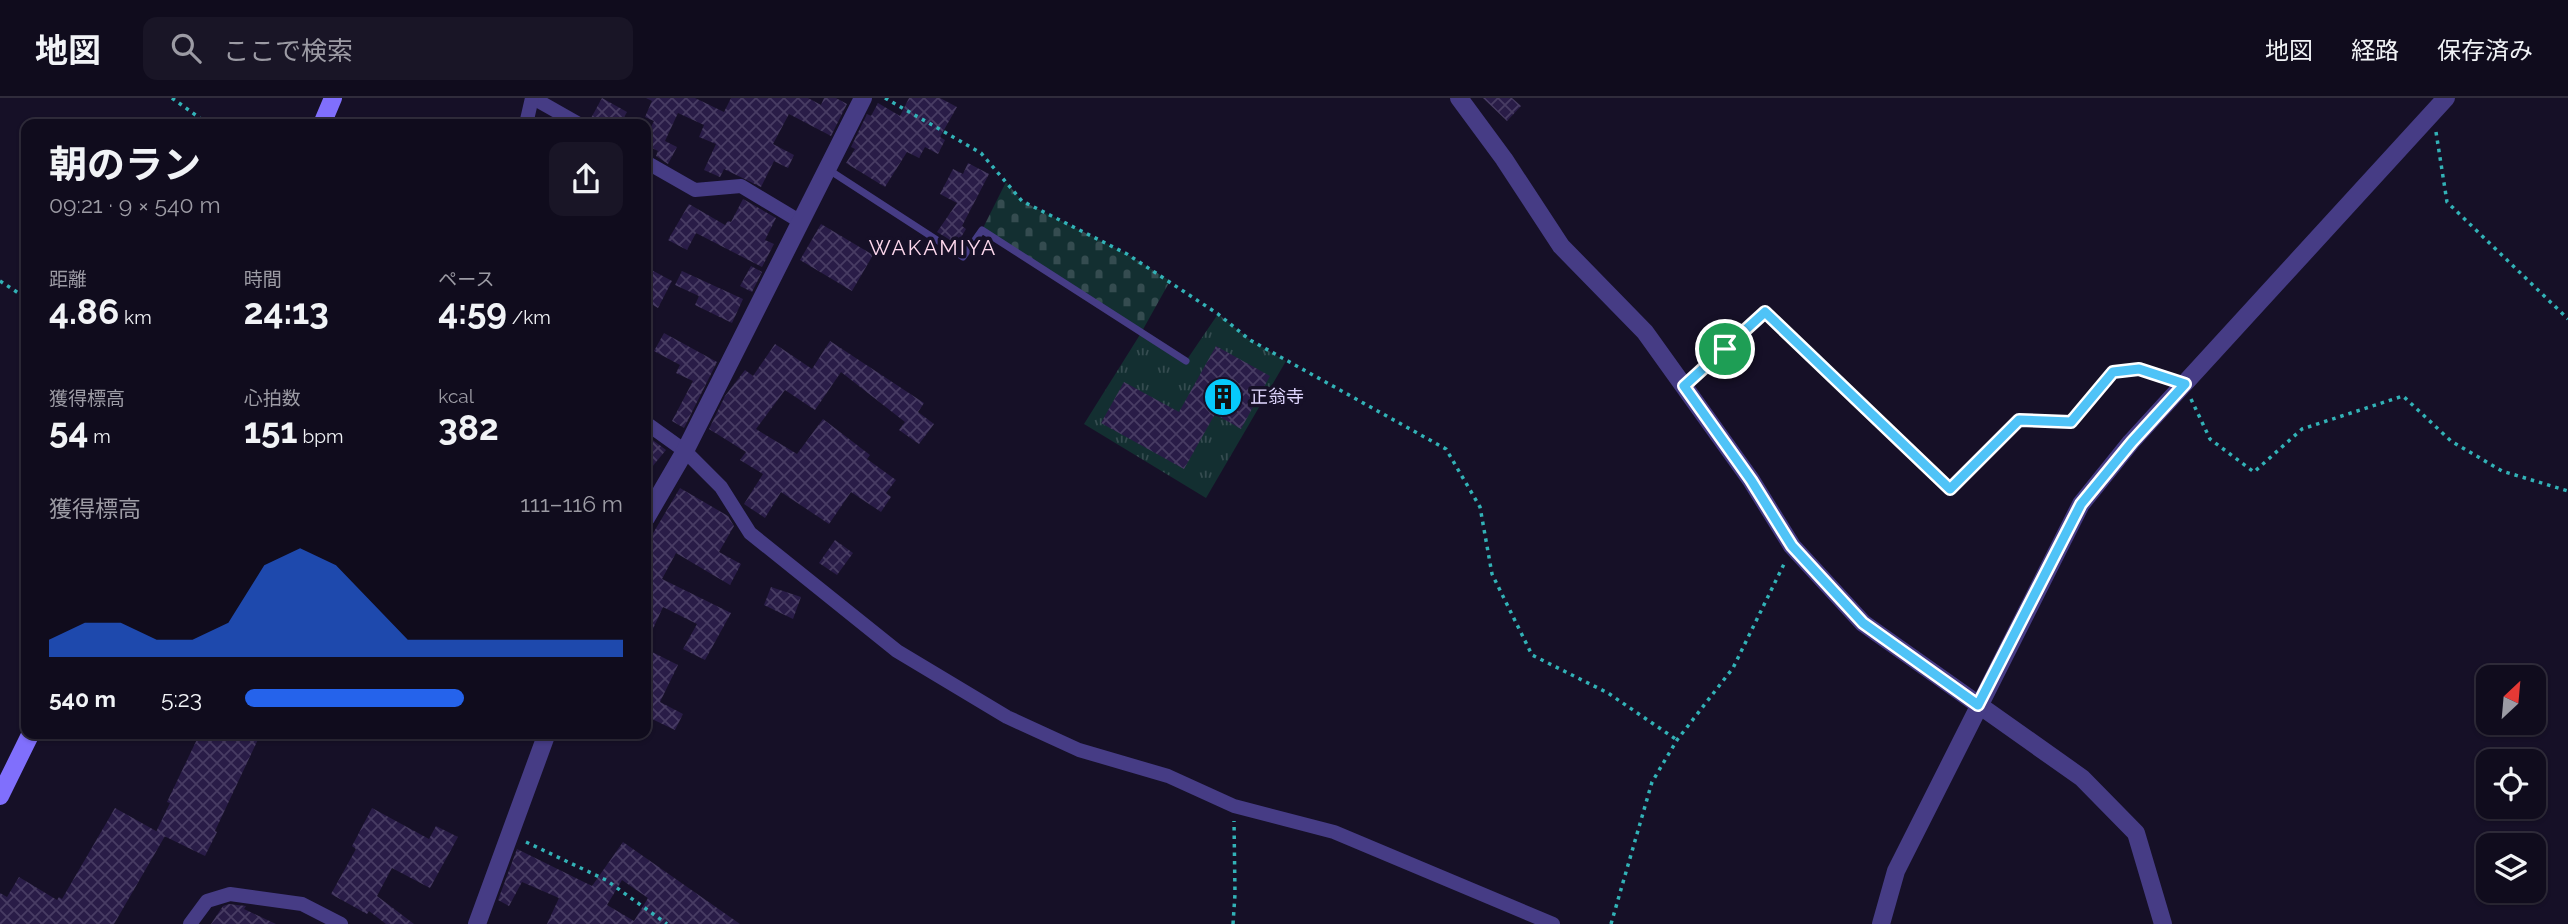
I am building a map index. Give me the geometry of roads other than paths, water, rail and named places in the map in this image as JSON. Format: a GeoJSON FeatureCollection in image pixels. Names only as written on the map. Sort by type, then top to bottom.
{"type":"FeatureCollection","features":[{"type":"Feature","properties":{"kind":"main road"},"geometry":{"type":"LineString","coordinates":[[324,119],[333,98]]}},
{"type":"Feature","properties":{"kind":"main road"},"geometry":{"type":"LineString","coordinates":[[0,796],[28,739]]}},
{"type":"Feature","properties":{"kind":"street"},"geometry":{"type":"LineString","coordinates":[[527,119],[533,98],[570,119]]}},
{"type":"Feature","properties":{"kind":"street"},"geometry":{"type":"LineString","coordinates":[[651,509],[685,451],[863,98]]}},
{"type":"Feature","properties":{"kind":"street"},"geometry":{"type":"LineString","coordinates":[[1459,98],[1504,159],[1561,246],[1645,332],[1751,480],[1792,546],[1863,623],[2082,778],[2136,833],[2163,924]]}},
{"type":"Feature","properties":{"kind":"street"},"geometry":{"type":"LineString","coordinates":[[1881,924],[1896,872],[2081,504],[2132,442],[2446,98]]}},
{"type":"Feature","properties":{"kind":"street"},"geometry":{"type":"LineString","coordinates":[[651,165],[695,190],[741,186],[801,222]]}},
{"type":"Feature","properties":{"kind":"street"},"geometry":{"type":"LineString","coordinates":[[651,427],[685,451],[721,487],[750,533],[897,651],[1007,717],[1079,750],[1168,776],[1234,806],[1335,832],[1553,924]]}},
{"type":"Feature","properties":{"kind":"street"},"geometry":{"type":"LineString","coordinates":[[477,924],[545,739]]}},
{"type":"Feature","properties":{"kind":"street"},"geometry":{"type":"LineString","coordinates":[[190,924],[208,901],[230,894],[302,904],[341,924]]}},
{"type":"Feature","properties":{"kind":"lane"},"geometry":{"type":"LineString","coordinates":[[828,170],[963,257],[982,230],[1186,362]]}},
{"type":"Feature","properties":{"kind":"place","name":"正翁寺"},"geometry":{"type":"Point","coordinates":[1223,397]}},
{"type":"Feature","properties":{"kind":"district","name":"WAKAMIYA"},"geometry":{"type":"Point","coordinates":[933,248]}}]}
